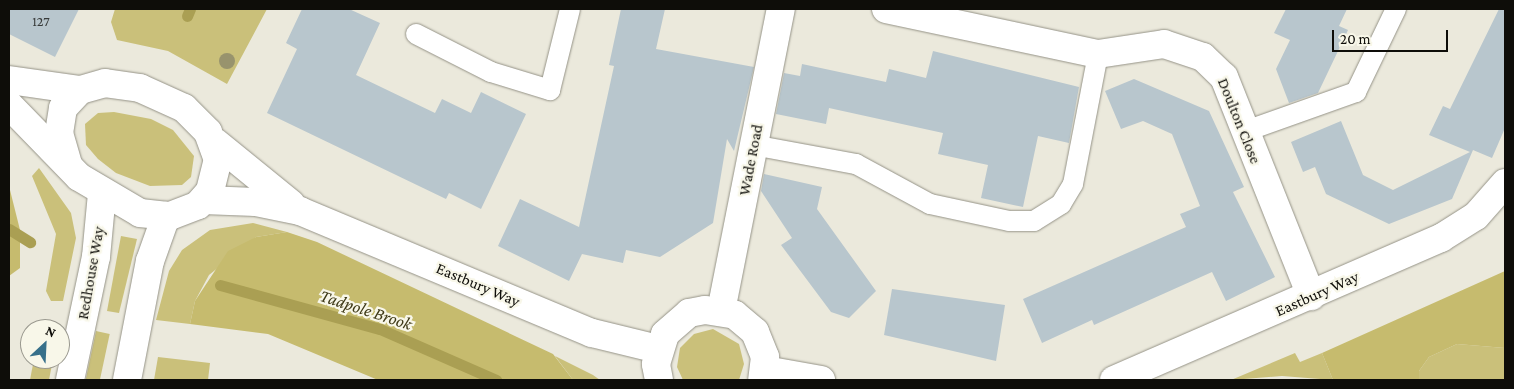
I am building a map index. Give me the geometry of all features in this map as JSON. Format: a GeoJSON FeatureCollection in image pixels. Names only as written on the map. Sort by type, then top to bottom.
{"type":"FeatureCollection","features":[{"type":"Feature","properties":{"kind":"street","name":"Wade Road"},"geometry":{"type":"LineString","coordinates":[[721,310],[781,9]]}},
{"type":"Feature","properties":{"kind":"street","name":"Doulton Close"},"geometry":{"type":"LineString","coordinates":[[886,9],[982,18],[1098,54],[1164,44],[1190,51],[1215,66],[1224,77],[1311,296]]}},
{"type":"Feature","properties":{"kind":"street"},"geometry":{"type":"LineString","coordinates":[[9,80],[80,90],[117,83],[162,96],[199,120],[215,142],[217,168],[203,200],[166,216],[130,209],[102,194],[68,165],[9,106]]}},
{"type":"Feature","properties":{"kind":"street"},"geometry":{"type":"LineString","coordinates":[[68,165],[60,144],[61,115],[80,90]]}},
{"type":"Feature","properties":{"kind":"street","name":"Eastbury Way"},"geometry":{"type":"LineString","coordinates":[[215,142],[300,211]]}},
{"type":"Feature","properties":{"kind":"street","name":"Eastbury Way"},"geometry":{"type":"LineString","coordinates":[[1114,380],[1441,238],[1476,216],[1505,183]]}},
{"type":"Feature","properties":{"kind":"street","name":"Redhouse Way"},"geometry":{"type":"LineString","coordinates":[[70,380],[96,257],[102,194]]}},
{"type":"Feature","properties":{"kind":"street","name":"Eastbury Way"},"geometry":{"type":"LineString","coordinates":[[203,200],[256,202],[300,211],[592,333],[658,349]]}},
{"type":"Feature","properties":{"kind":"street"},"geometry":{"type":"LineString","coordinates":[[127,380],[150,261],[166,216]]}},
{"type":"Feature","properties":{"kind":"street"},"geometry":{"type":"LineString","coordinates":[[659,380],[658,349],[665,334],[690,313],[721,310],[735,314],[755,332],[765,356],[764,375],[821,380]]}},
{"type":"Feature","properties":{"kind":"lane"},"geometry":{"type":"LineString","coordinates":[[416,34],[491,72],[550,90],[570,9]]}},
{"type":"Feature","properties":{"kind":"lane"},"geometry":{"type":"LineString","coordinates":[[1246,131],[1356,92],[1396,9]]}},
{"type":"Feature","properties":{"kind":"lane"},"geometry":{"type":"LineString","coordinates":[[753,145],[856,164],[930,204],[1009,221],[1034,221],[1061,204],[1073,184],[1098,54]]}},
{"type":"Feature","properties":{"kind":"shaded area"},"geometry":{"type":"Polygon","coordinates":[[[115,9],[267,9],[227,84],[168,51],[117,40],[111,22],[115,9]]]}},
{"type":"Feature","properties":{"kind":"shaded area"},"geometry":{"type":"Polygon","coordinates":[[[114,112],[151,119],[173,130],[194,156],[191,177],[182,185],[150,186],[116,173],[98,159],[86,145],[85,124],[98,113],[114,112]]]}},
{"type":"Feature","properties":{"kind":"shaded area"},"geometry":{"type":"Polygon","coordinates":[[[39,168],[71,213],[76,238],[63,301],[51,301],[46,291],[56,234],[32,176],[39,168]]]}},
{"type":"Feature","properties":{"kind":"shaded area"},"geometry":{"type":"Polygon","coordinates":[[[9,186],[20,230],[20,268],[9,276],[9,186]]]}},
{"type":"Feature","properties":{"kind":"shaded area"},"geometry":{"type":"Polygon","coordinates":[[[253,223],[287,232],[256,237],[209,275],[195,301],[190,324],[156,320],[169,271],[182,250],[210,230],[253,223]]]}},
{"type":"Feature","properties":{"kind":"shaded area"},"geometry":{"type":"Polygon","coordinates":[[[287,232],[317,242],[553,354],[573,380],[378,380],[268,334],[190,324],[195,301],[228,251],[256,237],[287,232]]]}},
{"type":"Feature","properties":{"kind":"shaded area"},"geometry":{"type":"Polygon","coordinates":[[[121,236],[137,239],[119,313],[107,311],[121,236]]]}},
{"type":"Feature","properties":{"kind":"shaded area"},"geometry":{"type":"Polygon","coordinates":[[[1505,271],[1505,348],[1457,344],[1429,357],[1419,371],[1419,380],[1333,380],[1322,353],[1505,271]]]}},
{"type":"Feature","properties":{"kind":"shaded area"},"geometry":{"type":"Polygon","coordinates":[[[713,329],[739,344],[744,364],[739,380],[683,380],[677,367],[680,348],[694,334],[713,329]]]}},
{"type":"Feature","properties":{"kind":"shaded area"},"geometry":{"type":"Polygon","coordinates":[[[96,331],[110,334],[100,380],[86,380],[96,331]]]}},
{"type":"Feature","properties":{"kind":"shaded area"},"geometry":{"type":"Polygon","coordinates":[[[1457,344],[1505,348],[1505,380],[1419,380],[1419,371],[1429,357],[1457,344]]]}},
{"type":"Feature","properties":{"kind":"shaded area"},"geometry":{"type":"Polygon","coordinates":[[[1295,353],[1300,362],[1322,353],[1333,380],[1282,376],[1231,380],[1295,353]]]}},
{"type":"Feature","properties":{"kind":"shaded area"},"geometry":{"type":"Polygon","coordinates":[[[555,356],[593,375],[600,380],[573,380],[555,356]]]}},
{"type":"Feature","properties":{"kind":"shaded area"},"geometry":{"type":"Polygon","coordinates":[[[158,357],[210,363],[208,380],[154,380],[158,357]]]}},
{"type":"Feature","properties":{"kind":"shaded area"},"geometry":{"type":"Polygon","coordinates":[[[32,369],[51,369],[49,380],[30,380],[32,369]]]}},
{"type":"Feature","properties":{"kind":"building"},"geometry":{"type":"Polygon","coordinates":[[[9,9],[79,9],[55,57],[9,34],[9,9]]]}},
{"type":"Feature","properties":{"kind":"building"},"geometry":{"type":"Polygon","coordinates":[[[302,9],[349,9],[380,23],[356,75],[435,113],[442,99],[471,113],[481,92],[526,114],[481,209],[449,193],[446,199],[267,113],[297,49],[286,43],[302,9]]]}},
{"type":"Feature","properties":{"kind":"building"},"geometry":{"type":"Polygon","coordinates":[[[621,9],[665,9],[656,49],[754,67],[734,151],[727,139],[713,223],[660,257],[626,250],[623,263],[582,254],[569,281],[498,246],[520,199],[579,227],[614,66],[609,65],[621,9]]]}},
{"type":"Feature","properties":{"kind":"building"},"geometry":{"type":"Polygon","coordinates":[[[1286,9],[1347,9],[1339,26],[1348,30],[1318,93],[1289,103],[1276,69],[1290,40],[1274,33],[1286,9]]]}},
{"type":"Feature","properties":{"kind":"building"},"geometry":{"type":"Polygon","coordinates":[[[1499,9],[1505,9],[1505,128],[1492,158],[1473,150],[1452,199],[1389,224],[1326,194],[1315,167],[1303,172],[1291,142],[1341,121],[1363,175],[1393,190],[1470,152],[1429,135],[1443,106],[1450,109],[1499,9]]]}},
{"type":"Feature","properties":{"kind":"building"},"geometry":{"type":"Polygon","coordinates":[[[933,51],[1079,87],[1069,143],[1038,136],[1023,207],[981,198],[988,165],[938,154],[943,133],[829,108],[826,124],[776,114],[784,73],[800,76],[802,64],[886,82],[889,69],[926,78],[933,51]]]}},
{"type":"Feature","properties":{"kind":"building"},"geometry":{"type":"Polygon","coordinates":[[[1134,79],[1209,111],[1244,187],[1233,192],[1275,277],[1226,301],[1212,272],[1094,325],[1092,320],[1042,343],[1023,299],[1186,227],[1180,214],[1200,206],[1172,134],[1143,121],[1121,129],[1105,91],[1134,79]]]}},
{"type":"Feature","properties":{"kind":"building"},"geometry":{"type":"Polygon","coordinates":[[[764,174],[822,187],[817,209],[876,291],[849,318],[831,312],[781,245],[792,238],[761,191],[764,174]]]}},
{"type":"Feature","properties":{"kind":"building"},"geometry":{"type":"Polygon","coordinates":[[[892,289],[1005,305],[996,361],[884,335],[892,289]]]}},
{"type":"Feature","properties":{"kind":"waterway"},"geometry":{"type":"LineString","coordinates":[[187,16],[190,9]]}},
{"type":"Feature","properties":{"kind":"waterway","name":"Tadpole Brook"},"geometry":{"type":"LineString","coordinates":[[9,229],[30,242]]}},
{"type":"Feature","properties":{"kind":"waterway","name":"Tadpole Brook"},"geometry":{"type":"LineString","coordinates":[[220,285],[380,329],[496,380]]}}]}
